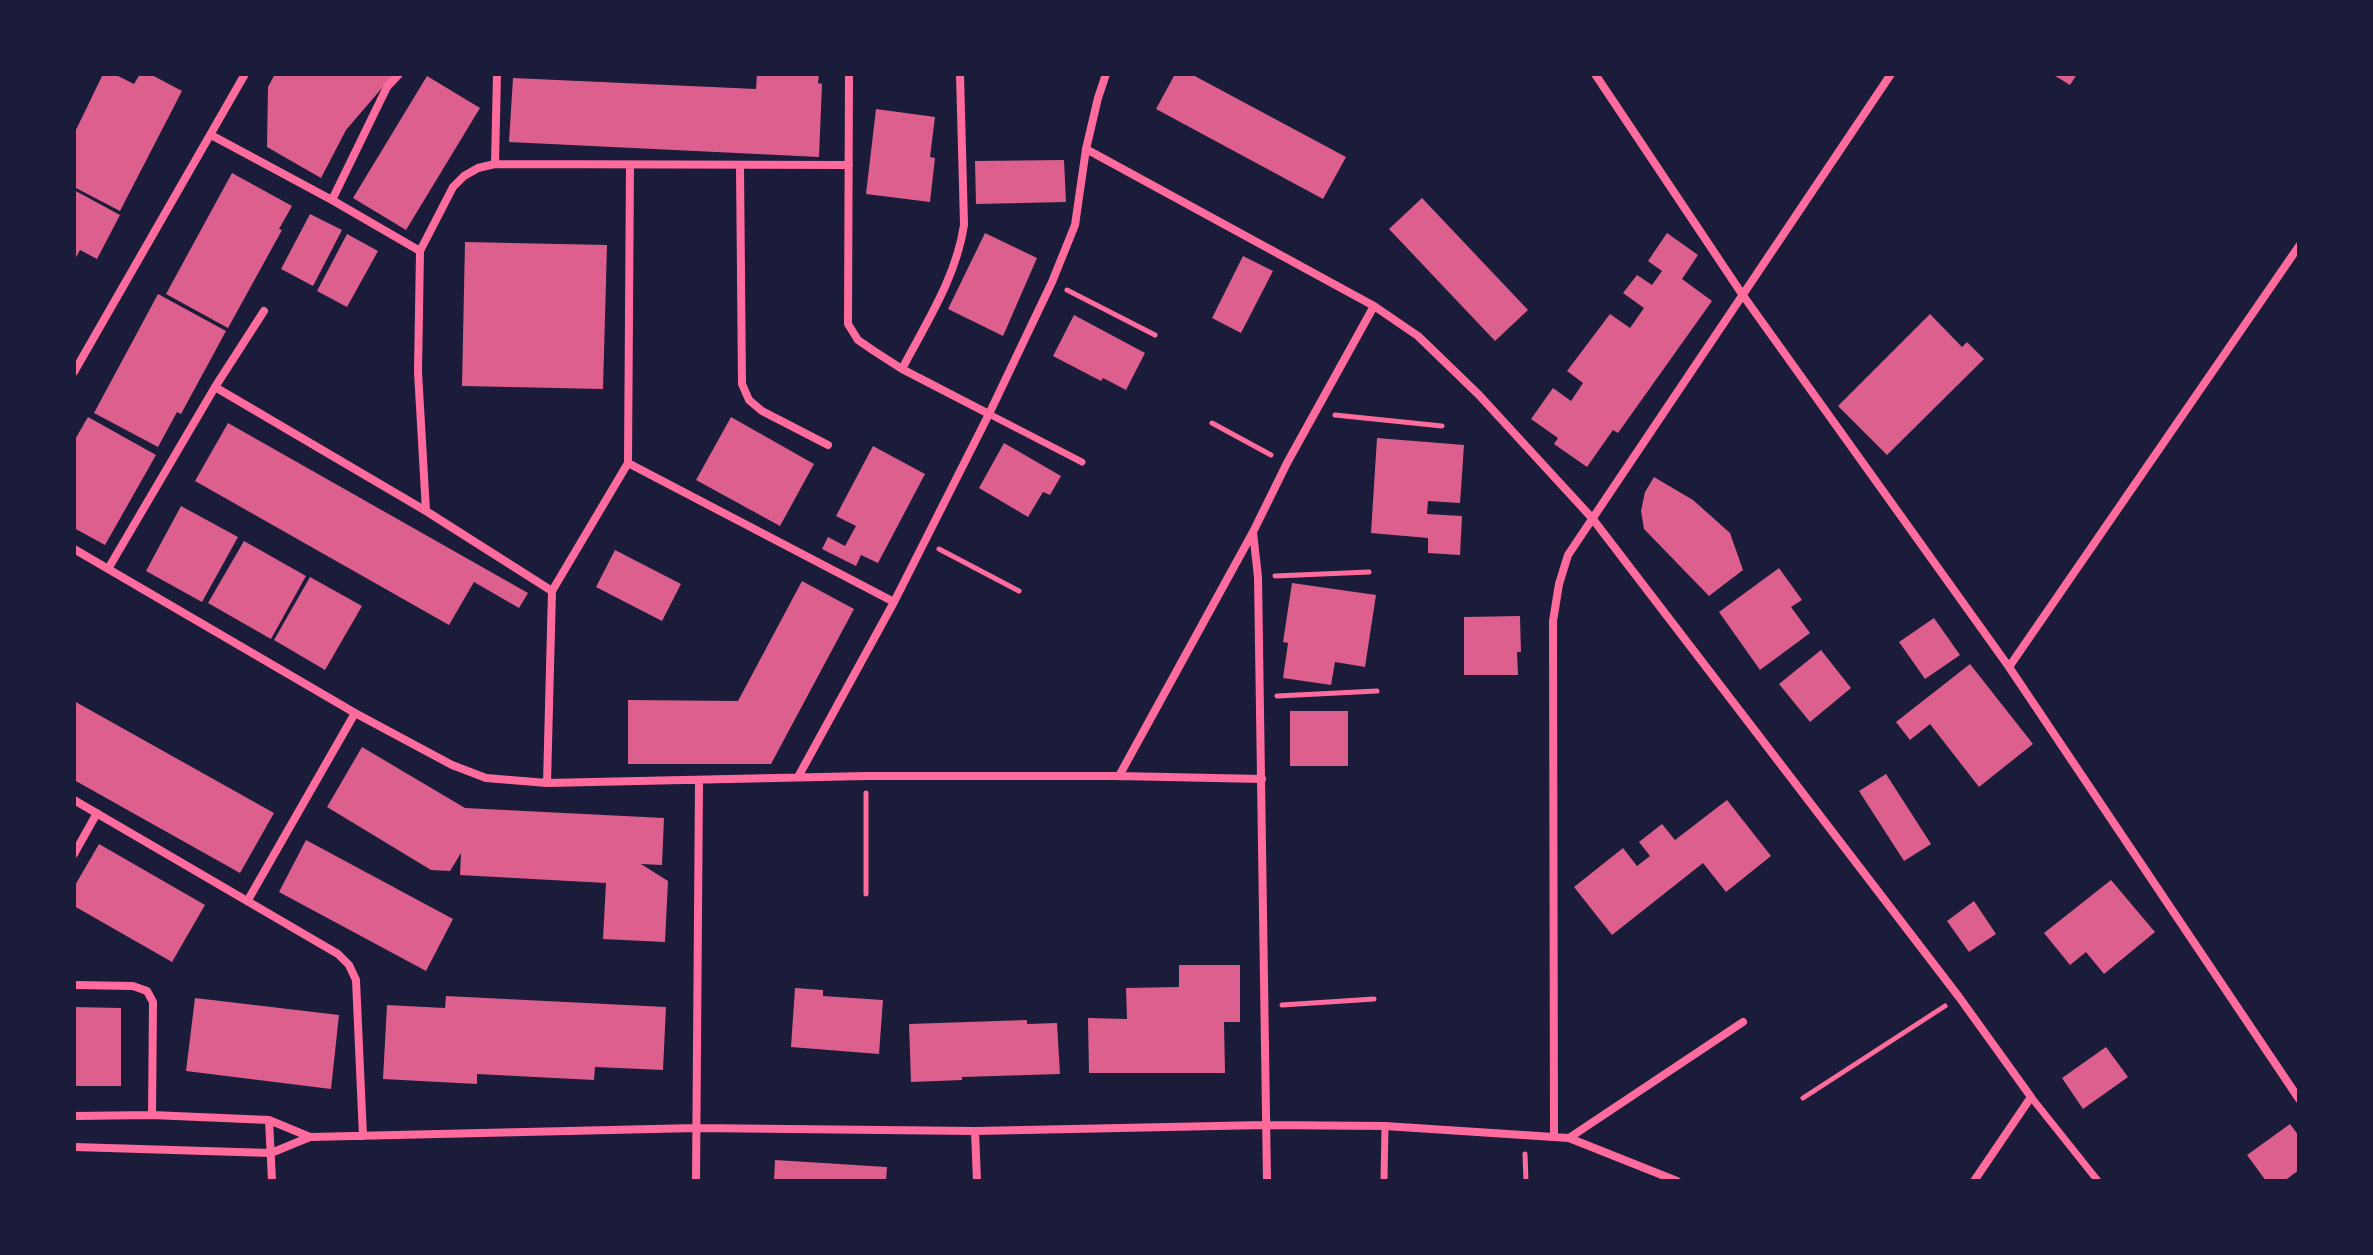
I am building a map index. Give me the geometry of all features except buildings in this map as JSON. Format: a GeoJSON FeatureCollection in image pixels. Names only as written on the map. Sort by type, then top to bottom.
{"type":"FeatureCollection","features":[{"type":"Feature","properties":{"kind":"street"},"geometry":{"type":"LineString","coordinates":[[74,372],[245,74]]}},
{"type":"Feature","properties":{"kind":"street"},"geometry":{"type":"LineString","coordinates":[[332,200],[387,87],[399,74]]}},
{"type":"Feature","properties":{"kind":"street"},"geometry":{"type":"LineString","coordinates":[[495,164],[497,74]]}},
{"type":"Feature","properties":{"kind":"street"},"geometry":{"type":"LineString","coordinates":[[849,74],[848,324],[858,340],[902,369],[1082,462]]}},
{"type":"Feature","properties":{"kind":"street"},"geometry":{"type":"LineString","coordinates":[[902,369],[954,270],[960,249],[964,225],[960,74]]}},
{"type":"Feature","properties":{"kind":"street"},"geometry":{"type":"LineString","coordinates":[[798,777],[894,602],[1052,282],[1075,225],[1086,149],[1106,74]]}},
{"type":"Feature","properties":{"kind":"street"},"geometry":{"type":"LineString","coordinates":[[1595,74],[1742,294],[2009,667],[2299,1099]]}},
{"type":"Feature","properties":{"kind":"street"},"geometry":{"type":"LineString","coordinates":[[1554,1136],[1553,621],[1568,555],[1891,74]]}},
{"type":"Feature","properties":{"kind":"street"},"geometry":{"type":"LineString","coordinates":[[211,135],[420,251]]}},
{"type":"Feature","properties":{"kind":"street"},"geometry":{"type":"LineString","coordinates":[[1086,149],[1374,306],[1418,336],[1479,395],[1592,518],[2098,1181]]}},
{"type":"Feature","properties":{"kind":"street"},"geometry":{"type":"LineString","coordinates":[[426,511],[418,372],[420,251],[453,187],[464,176],[478,168],[495,164],[849,165]]}},
{"type":"Feature","properties":{"kind":"street"},"geometry":{"type":"LineString","coordinates":[[547,783],[552,591],[628,463],[630,165]]}},
{"type":"Feature","properties":{"kind":"street"},"geometry":{"type":"LineString","coordinates":[[740,166],[742,384],[749,400],[762,411],[828,445]]}},
{"type":"Feature","properties":{"kind":"street"},"geometry":{"type":"LineString","coordinates":[[2009,667],[2299,246]]}},
{"type":"Feature","properties":{"kind":"street"},"geometry":{"type":"LineString","coordinates":[[1119,776],[1374,306]]}},
{"type":"Feature","properties":{"kind":"street"},"geometry":{"type":"LineString","coordinates":[[108,569],[215,387],[264,311]]}},
{"type":"Feature","properties":{"kind":"street"},"geometry":{"type":"LineString","coordinates":[[215,387],[426,511],[552,591]]}},
{"type":"Feature","properties":{"kind":"street"},"geometry":{"type":"LineString","coordinates":[[628,463],[894,602]]}},
{"type":"Feature","properties":{"kind":"street"},"geometry":{"type":"LineString","coordinates":[[1253,532],[1258,577],[1267,1181]]}},
{"type":"Feature","properties":{"kind":"street"},"geometry":{"type":"LineString","coordinates":[[74,549],[355,713],[452,765],[486,778],[547,783],[866,776],[1262,779]]}},
{"type":"Feature","properties":{"kind":"street"},"geometry":{"type":"LineString","coordinates":[[248,900],[355,713]]}},
{"type":"Feature","properties":{"kind":"street"},"geometry":{"type":"LineString","coordinates":[[696,1181],[699,780]]}},
{"type":"Feature","properties":{"kind":"street"},"geometry":{"type":"LineString","coordinates":[[74,800],[338,954],[349,965],[356,980],[363,1136]]}},
{"type":"Feature","properties":{"kind":"street"},"geometry":{"type":"LineString","coordinates":[[74,854],[97,813]]}},
{"type":"Feature","properties":{"kind":"street"},"geometry":{"type":"LineString","coordinates":[[74,985],[133,986],[147,991],[153,1002],[152,1115]]}},
{"type":"Feature","properties":{"kind":"street"},"geometry":{"type":"LineString","coordinates":[[1569,1138],[1743,1022]]}},
{"type":"Feature","properties":{"kind":"street"},"geometry":{"type":"LineString","coordinates":[[1974,1181],[2031,1097]]}},
{"type":"Feature","properties":{"kind":"street"},"geometry":{"type":"LineString","coordinates":[[74,1116],[152,1115],[269,1120],[310,1137]]}},
{"type":"Feature","properties":{"kind":"street"},"geometry":{"type":"LineString","coordinates":[[269,1120],[272,1181]]}},
{"type":"Feature","properties":{"kind":"street"},"geometry":{"type":"LineString","coordinates":[[74,1147],[271,1153],[310,1137],[696,1128],[975,1131],[1265,1125],[1385,1126],[1569,1138],[1677,1181]]}},
{"type":"Feature","properties":{"kind":"street"},"geometry":{"type":"LineString","coordinates":[[1384,1181],[1385,1126]]}},
{"type":"Feature","properties":{"kind":"street"},"geometry":{"type":"LineString","coordinates":[[975,1131],[977,1181]]}},
{"type":"Feature","properties":{"kind":"path"},"geometry":{"type":"LineString","coordinates":[[1052,282],[1155,335]]}},
{"type":"Feature","properties":{"kind":"path"},"geometry":{"type":"LineString","coordinates":[[1314,413],[1442,426]]}},
{"type":"Feature","properties":{"kind":"path"},"geometry":{"type":"LineString","coordinates":[[1212,423],[1287,463]]}},
{"type":"Feature","properties":{"kind":"path"},"geometry":{"type":"LineString","coordinates":[[924,541],[1019,591]]}},
{"type":"Feature","properties":{"kind":"path"},"geometry":{"type":"LineString","coordinates":[[1258,577],[1369,572]]}},
{"type":"Feature","properties":{"kind":"path"},"geometry":{"type":"LineString","coordinates":[[1260,697],[1377,691]]}},
{"type":"Feature","properties":{"kind":"path"},"geometry":{"type":"LineString","coordinates":[[866,776],[866,894]]}},
{"type":"Feature","properties":{"kind":"path"},"geometry":{"type":"LineString","coordinates":[[1803,1098],[1959,997]]}},
{"type":"Feature","properties":{"kind":"path"},"geometry":{"type":"LineString","coordinates":[[1265,1007],[1374,999]]}}]}
